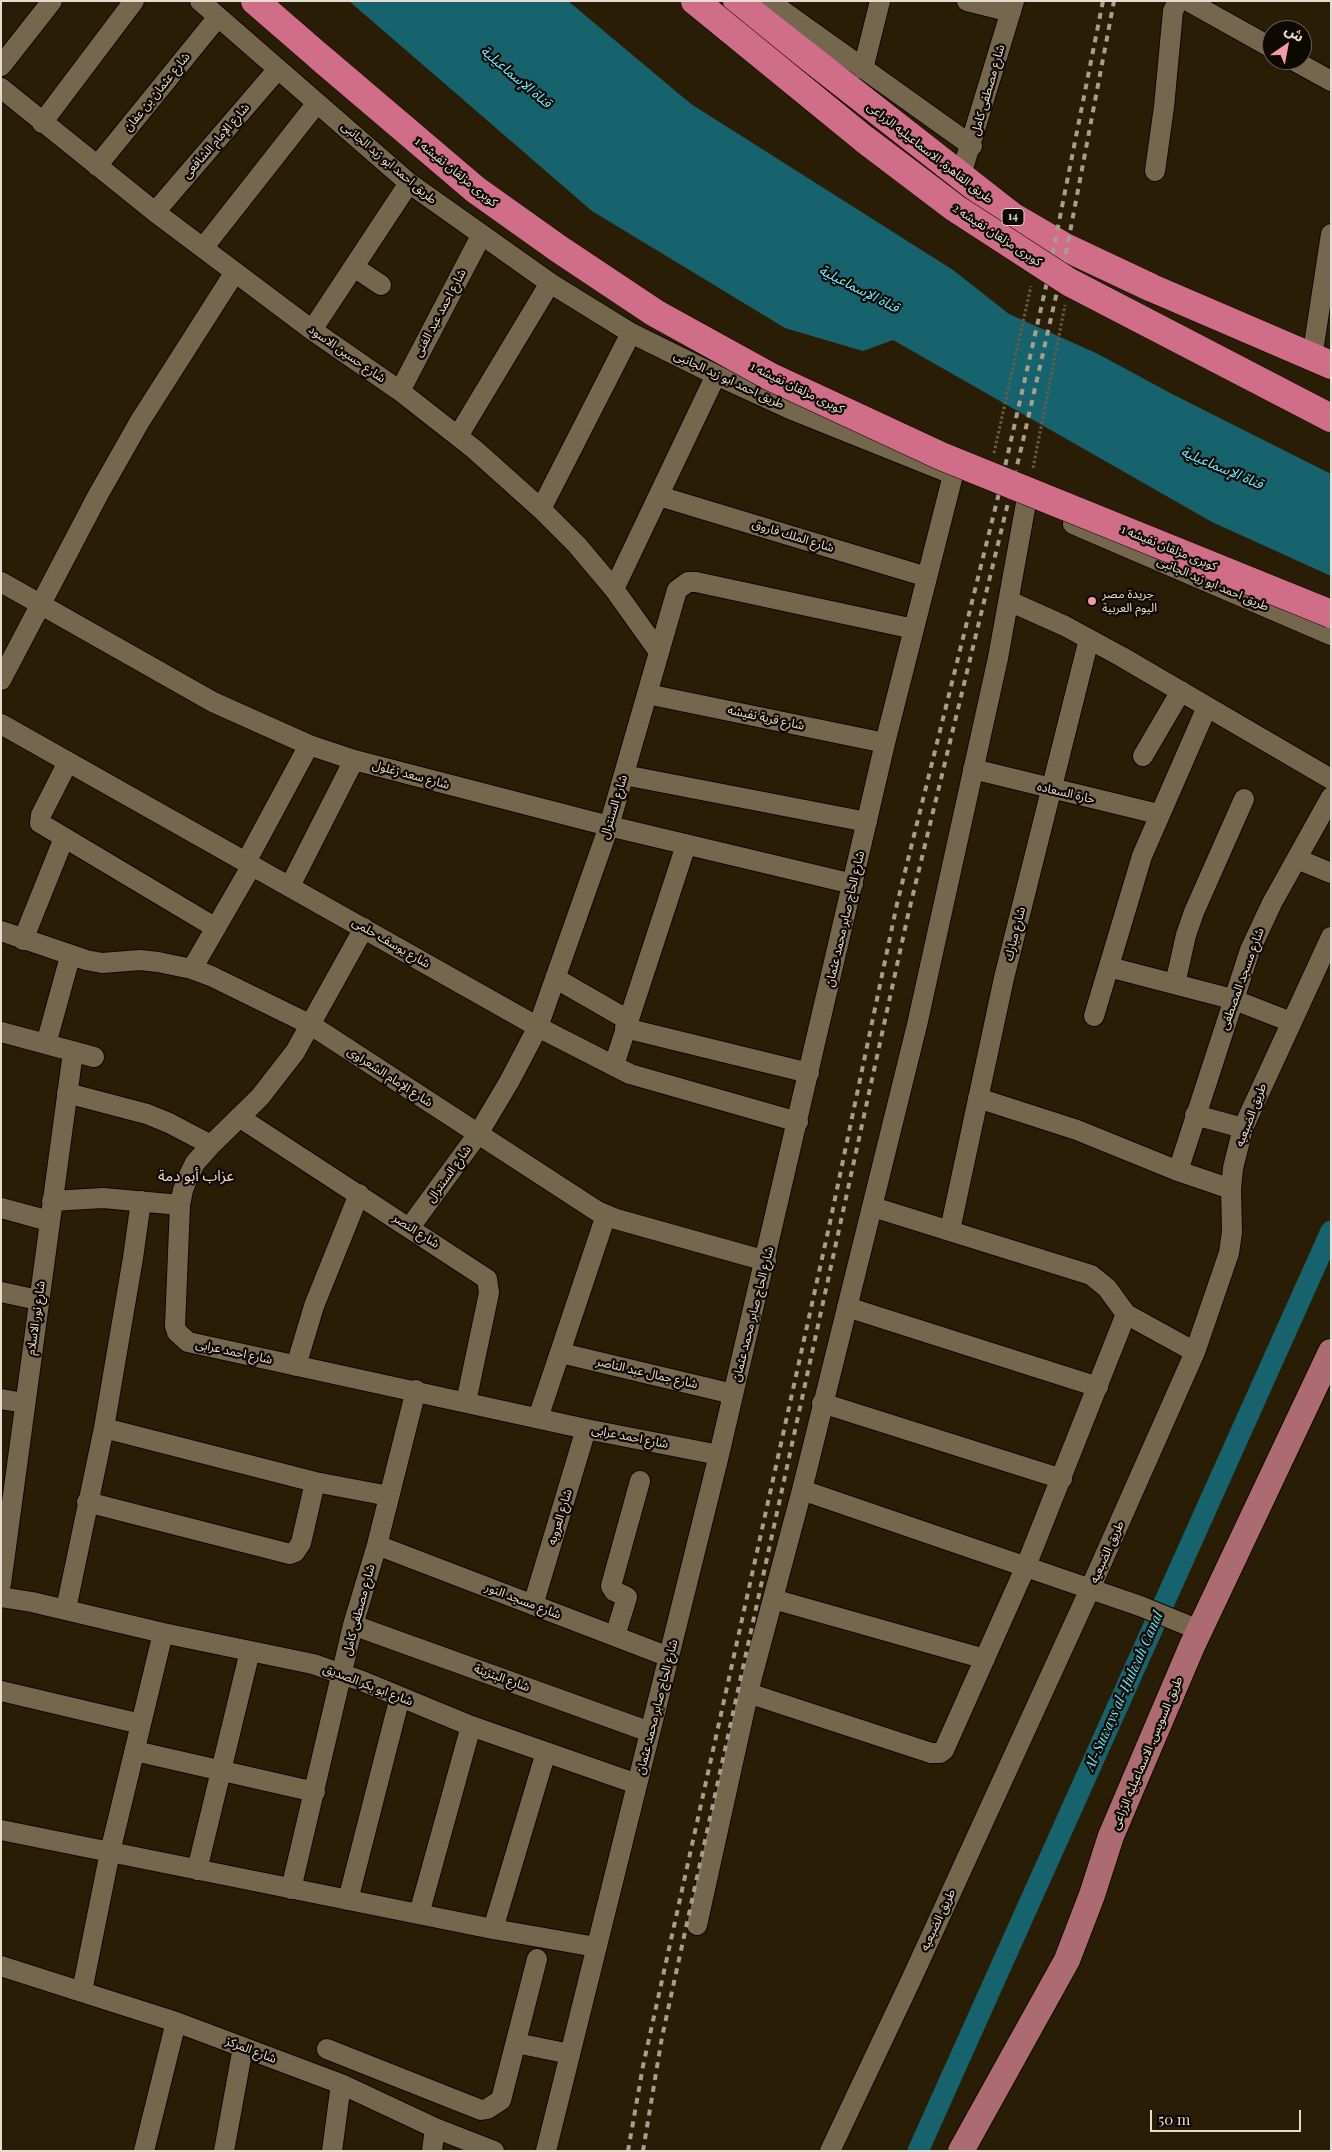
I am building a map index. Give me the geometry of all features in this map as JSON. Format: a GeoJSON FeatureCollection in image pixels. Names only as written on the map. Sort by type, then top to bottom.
{"type":"FeatureCollection","features":[{"type":"Feature","properties":{"kind":"highway","name":"كوبرى مزلقان نفيشه 1"},"geometry":{"type":"LineString","coordinates":[[255,1],[476,190],[559,249],[655,313],[771,378],[941,456],[1331,614]]}},
{"type":"Feature","properties":{"kind":"highway","name":"كوبرى مزلقان نفيشه 2"},"geometry":{"type":"LineString","coordinates":[[695,1],[864,139],[955,208],[1069,282],[1331,418]]}},
{"type":"Feature","properties":{"kind":"highway","name":"طريق القاهرة, الاسماعيليه الزراعى"},"geometry":{"type":"LineString","coordinates":[[736,1],[960,178],[1012,216],[1067,248],[1152,288],[1321,362]]}},
{"type":"Feature","properties":{"kind":"main road","name":"طريق السويس, الاسماعيليه الزراعى"},"geometry":{"type":"LineString","coordinates":[[961,2151],[1066,1960],[1092,1895],[1111,1836],[1199,1630],[1331,1352]]}},
{"type":"Feature","properties":{"kind":"street"},"geometry":{"type":"LineString","coordinates":[[1,66],[52,1]]}},
{"type":"Feature","properties":{"kind":"street"},"geometry":{"type":"LineString","coordinates":[[42,123],[134,1]]}},
{"type":"Feature","properties":{"kind":"street","name":"طريق احمد ابو زيد الجانبى"},"geometry":{"type":"LineString","coordinates":[[200,1],[409,183],[481,236],[550,283],[632,333],[790,409],[1026,503],[1331,635]]}},
{"type":"Feature","properties":{"kind":"street"},"geometry":{"type":"LineString","coordinates":[[770,1],[972,146]]}},
{"type":"Feature","properties":{"kind":"street"},"geometry":{"type":"LineString","coordinates":[[863,69],[880,1]]}},
{"type":"Feature","properties":{"kind":"street"},"geometry":{"type":"LineString","coordinates":[[967,1],[1012,6]]}},
{"type":"Feature","properties":{"kind":"street"},"geometry":{"type":"LineString","coordinates":[[1154,171],[1164,107],[1173,11],[1178,1]]}},
{"type":"Feature","properties":{"kind":"street"},"geometry":{"type":"LineString","coordinates":[[1188,1],[1218,9],[1262,41]]}},
{"type":"Feature","properties":{"kind":"street","name":"شارع مصطفى كامل"},"geometry":{"type":"LineString","coordinates":[[960,178],[972,146],[1012,6]]}},
{"type":"Feature","properties":{"kind":"street","name":"شارع عثمان بن عفان"},"geometry":{"type":"LineString","coordinates":[[97,166],[218,17]]}},
{"type":"Feature","properties":{"kind":"street","name":"شارع الإمام الشافعى"},"geometry":{"type":"LineString","coordinates":[[155,212],[278,69]]}},
{"type":"Feature","properties":{"kind":"street"},"geometry":{"type":"LineString","coordinates":[[1311,70],[1331,81]]}},
{"type":"Feature","properties":{"kind":"street","name":"شارع حسين الاسود"},"geometry":{"type":"LineString","coordinates":[[1,88],[42,123],[155,212],[312,330],[400,391],[458,436],[541,509],[577,545],[614,589],[659,652]]}},
{"type":"Feature","properties":{"kind":"street"},"geometry":{"type":"LineString","coordinates":[[203,248],[317,103]]}},
{"type":"Feature","properties":{"kind":"street"},"geometry":{"type":"LineString","coordinates":[[312,330],[409,183]]}},
{"type":"Feature","properties":{"kind":"street"},"geometry":{"type":"LineString","coordinates":[[1321,362],[1331,234]]}},
{"type":"Feature","properties":{"kind":"street","name":"شارع احمد عبد الغنى"},"geometry":{"type":"LineString","coordinates":[[400,391],[481,236]]}},
{"type":"Feature","properties":{"kind":"street"},"geometry":{"type":"LineString","coordinates":[[354,266],[381,285]]}},
{"type":"Feature","properties":{"kind":"street"},"geometry":{"type":"LineString","coordinates":[[1,680],[42,606],[98,495],[140,421],[235,272]]}},
{"type":"Feature","properties":{"kind":"street"},"geometry":{"type":"LineString","coordinates":[[458,436],[550,283]]}},
{"type":"Feature","properties":{"kind":"street"},"geometry":{"type":"LineString","coordinates":[[541,509],[632,333]]}},
{"type":"Feature","properties":{"kind":"street"},"geometry":{"type":"LineString","coordinates":[[614,589],[716,375]]}},
{"type":"Feature","properties":{"kind":"street","name":"شارع الحاج صابر محمد عثمان"},"geometry":{"type":"LineString","coordinates":[[546,2151],[734,1394],[885,742],[953,475]]}},
{"type":"Feature","properties":{"kind":"street","name":"شارع الملك فاروق"},"geometry":{"type":"LineString","coordinates":[[659,496],[927,577]]}},
{"type":"Feature","properties":{"kind":"street"},"geometry":{"type":"LineString","coordinates":[[697,1925],[748,1693],[802,1490],[919,1016],[974,769],[1026,503]]}},
{"type":"Feature","properties":{"kind":"street","name":"شارع سعد زغلول"},"geometry":{"type":"LineString","coordinates":[[1,582],[213,702],[309,746],[354,760],[609,826],[853,884]]}},
{"type":"Feature","properties":{"kind":"street","name":"شارع السنترال"},"geometry":{"type":"LineString","coordinates":[[410,1227],[478,1134],[509,1082],[538,1026],[609,826],[677,590],[688,582],[914,629]]}},
{"type":"Feature","properties":{"kind":"street"},"geometry":{"type":"LineString","coordinates":[[1008,602],[1089,639],[1331,779]]}},
{"type":"Feature","properties":{"kind":"street","name":"شارع مبارك"},"geometry":{"type":"LineString","coordinates":[[950,1230],[1004,978],[1089,639]]}},
{"type":"Feature","properties":{"kind":"street"},"geometry":{"type":"LineString","coordinates":[[1143,756],[1181,691]]}},
{"type":"Feature","properties":{"kind":"street","name":"شارع قرية نفيشه"},"geometry":{"type":"LineString","coordinates":[[647,694],[885,742]]}},
{"type":"Feature","properties":{"kind":"street"},"geometry":{"type":"LineString","coordinates":[[1094,1016],[1139,865],[1158,814],[1207,707]]}},
{"type":"Feature","properties":{"kind":"street","name":"شارع يوسف حلمى"},"geometry":{"type":"LineString","coordinates":[[1,724],[538,1026],[630,1074],[798,1122]]}},
{"type":"Feature","properties":{"kind":"street"},"geometry":{"type":"LineString","coordinates":[[192,969],[216,928],[309,746]]}},
{"type":"Feature","properties":{"kind":"street"},"geometry":{"type":"LineString","coordinates":[[290,886],[354,760]]}},
{"type":"Feature","properties":{"kind":"street"},"geometry":{"type":"LineString","coordinates":[[68,762],[39,819],[43,826],[216,928]]}},
{"type":"Feature","properties":{"kind":"street","name":"حارة السعاده"},"geometry":{"type":"LineString","coordinates":[[974,769],[1051,790],[1158,814]]}},
{"type":"Feature","properties":{"kind":"street"},"geometry":{"type":"LineString","coordinates":[[624,775],[867,822]]}},
{"type":"Feature","properties":{"kind":"street","name":"شارع مسجد المصطفى"},"geometry":{"type":"LineString","coordinates":[[1178,1171],[1232,999],[1260,926],[1331,797]]}},
{"type":"Feature","properties":{"kind":"street"},"geometry":{"type":"LineString","coordinates":[[1175,984],[1186,935],[1194,912],[1244,799]]}},
{"type":"Feature","properties":{"kind":"street"},"geometry":{"type":"LineString","coordinates":[[23,940],[64,838]]}},
{"type":"Feature","properties":{"kind":"street"},"geometry":{"type":"LineString","coordinates":[[614,1065],[686,845]]}},
{"type":"Feature","properties":{"kind":"street"},"geometry":{"type":"LineString","coordinates":[[1297,859],[1331,873]]}},
{"type":"Feature","properties":{"kind":"street","name":"شارع احمد عرابى"},"geometry":{"type":"LineString","coordinates":[[364,928],[311,1026],[278,1075],[195,1163],[183,1190],[180,1205],[175,1326],[180,1336],[188,1342],[296,1366],[416,1390],[586,1429],[719,1455]]}},
{"type":"Feature","properties":{"kind":"street","name":"شارع الإمام الشعراوى"},"geometry":{"type":"LineString","coordinates":[[1,931],[70,957],[102,963],[158,962],[192,969],[227,984],[311,1026],[606,1215],[766,1261]]}},
{"type":"Feature","properties":{"kind":"street","name":"طريق الضبعيه"},"geometry":{"type":"LineString","coordinates":[[830,2151],[915,1971],[1090,1589],[1195,1352],[1229,1253],[1233,1210],[1231,1189],[1237,1148],[1243,1128],[1331,937]]}},
{"type":"Feature","properties":{"kind":"street"},"geometry":{"type":"LineString","coordinates":[[46,1044],[70,957]]}},
{"type":"Feature","properties":{"kind":"street"},"geometry":{"type":"LineString","coordinates":[[1109,967],[1232,999],[1291,1022]]}},
{"type":"Feature","properties":{"kind":"street"},"geometry":{"type":"LineString","coordinates":[[556,978],[626,1024],[809,1072]]}},
{"type":"Feature","properties":{"kind":"street"},"geometry":{"type":"LineString","coordinates":[[1,1032],[94,1057]]}},
{"type":"Feature","properties":{"kind":"street","name":"شارع نور الاسلام"},"geometry":{"type":"LineString","coordinates":[[1,1584],[7,1490],[24,1403],[73,1052]]}},
{"type":"Feature","properties":{"kind":"street"},"geometry":{"type":"LineString","coordinates":[[68,1093],[169,1122],[211,1144]]}},
{"type":"Feature","properties":{"kind":"street"},"geometry":{"type":"LineString","coordinates":[[978,1098],[1077,1130],[1178,1171],[1231,1189]]}},
{"type":"Feature","properties":{"kind":"street"},"geometry":{"type":"LineString","coordinates":[[1195,1114],[1243,1128]]}},
{"type":"Feature","properties":{"kind":"street","name":"شارع النصر"},"geometry":{"type":"LineString","coordinates":[[239,1117],[482,1274],[490,1285],[466,1402]]}},
{"type":"Feature","properties":{"kind":"street"},"geometry":{"type":"LineString","coordinates":[[296,1366],[314,1306],[359,1194]]}},
{"type":"Feature","properties":{"kind":"street"},"geometry":{"type":"LineString","coordinates":[[52,1201],[103,1198],[180,1205]]}},
{"type":"Feature","properties":{"kind":"street"},"geometry":{"type":"LineString","coordinates":[[66,1609],[104,1428],[134,1258],[141,1201]]}},
{"type":"Feature","properties":{"kind":"street"},"geometry":{"type":"LineString","coordinates":[[873,1207],[1091,1275],[1108,1288],[1126,1314],[1195,1352]]}},
{"type":"Feature","properties":{"kind":"street"},"geometry":{"type":"LineString","coordinates":[[1,1208],[49,1221]]}},
{"type":"Feature","properties":{"kind":"street"},"geometry":{"type":"LineString","coordinates":[[538,1418],[606,1215]]}},
{"type":"Feature","properties":{"kind":"street"},"geometry":{"type":"LineString","coordinates":[[1,1292],[38,1300]]}},
{"type":"Feature","properties":{"kind":"street"},"geometry":{"type":"LineString","coordinates":[[847,1307],[1098,1387]]}},
{"type":"Feature","properties":{"kind":"street"},"geometry":{"type":"LineString","coordinates":[[748,1693],[936,1754],[944,1750],[1026,1566],[1126,1314]]}},
{"type":"Feature","properties":{"kind":"street","name":"شارع جمال عبد الناصر"},"geometry":{"type":"LineString","coordinates":[[561,1353],[734,1394]]}},
{"type":"Feature","properties":{"kind":"street","name":"شارع مصطفى كامل"},"geometry":{"type":"LineString","coordinates":[[291,1889],[353,1625],[377,1545],[416,1390]]}},
{"type":"Feature","properties":{"kind":"street"},"geometry":{"type":"LineString","coordinates":[[1,1399],[24,1403]]}},
{"type":"Feature","properties":{"kind":"street"},"geometry":{"type":"LineString","coordinates":[[822,1403],[1062,1479]]}},
{"type":"Feature","properties":{"kind":"street"},"geometry":{"type":"LineString","coordinates":[[104,1428],[315,1482],[389,1496]]}},
{"type":"Feature","properties":{"kind":"street","name":"شارع العروبه"},"geometry":{"type":"LineString","coordinates":[[533,1605],[586,1429]]}},
{"type":"Feature","properties":{"kind":"street"},"geometry":{"type":"LineString","coordinates":[[615,1636],[627,1597],[614,1592],[611,1586],[640,1480]]}},
{"type":"Feature","properties":{"kind":"street"},"geometry":{"type":"LineString","coordinates":[[87,1502],[290,1554],[295,1552],[301,1543],[315,1482]]}},
{"type":"Feature","properties":{"kind":"street"},"geometry":{"type":"LineString","coordinates":[[802,1490],[1140,1606],[1199,1630]]}},
{"type":"Feature","properties":{"kind":"street","name":"شارع مسجد النور"},"geometry":{"type":"LineString","coordinates":[[377,1545],[670,1657]]}},
{"type":"Feature","properties":{"kind":"street","name":"شارع ابو بكر الصديق"},"geometry":{"type":"LineString","coordinates":[[1,1597],[66,1609],[163,1633],[312,1664],[342,1673],[471,1726],[637,1784]]}},
{"type":"Feature","properties":{"kind":"street"},"geometry":{"type":"LineString","coordinates":[[773,1599],[985,1659]]}},
{"type":"Feature","properties":{"kind":"street","name":"شارع البنزينة"},"geometry":{"type":"LineString","coordinates":[[353,1625],[650,1732]]}},
{"type":"Feature","properties":{"kind":"street"},"geometry":{"type":"LineString","coordinates":[[82,1991],[110,1852],[163,1633]]}},
{"type":"Feature","properties":{"kind":"street"},"geometry":{"type":"LineString","coordinates":[[197,1870],[219,1771],[250,1651]]}},
{"type":"Feature","properties":{"kind":"street"},"geometry":{"type":"LineString","coordinates":[[1,1691],[141,1724]]}},
{"type":"Feature","properties":{"kind":"street"},"geometry":{"type":"LineString","coordinates":[[348,1900],[400,1696]]}},
{"type":"Feature","properties":{"kind":"street"},"geometry":{"type":"LineString","coordinates":[[419,1914],[471,1726]]}},
{"type":"Feature","properties":{"kind":"street"},"geometry":{"type":"LineString","coordinates":[[135,1751],[315,1792]]}},
{"type":"Feature","properties":{"kind":"street"},"geometry":{"type":"LineString","coordinates":[[493,1928],[546,1752]]}},
{"type":"Feature","properties":{"kind":"street"},"geometry":{"type":"LineString","coordinates":[[1,1830],[291,1889],[596,1947]]}},
{"type":"Feature","properties":{"kind":"street"},"geometry":{"type":"LineString","coordinates":[[327,2049],[481,2110],[486,2109],[501,2100],[537,1959]]}},
{"type":"Feature","properties":{"kind":"street","name":"شارع المركز"},"geometry":{"type":"LineString","coordinates":[[1,1966],[176,2022],[244,2047],[341,2084],[435,2128],[494,2151]]}},
{"type":"Feature","properties":{"kind":"street"},"geometry":{"type":"LineString","coordinates":[[144,2151],[176,2022]]}},
{"type":"Feature","properties":{"kind":"street"},"geometry":{"type":"LineString","coordinates":[[516,2043],[570,2054]]}},
{"type":"Feature","properties":{"kind":"street"},"geometry":{"type":"LineString","coordinates":[[224,2151],[244,2047]]}},
{"type":"Feature","properties":{"kind":"street"},"geometry":{"type":"LineString","coordinates":[[332,2151],[341,2084]]}},
{"type":"Feature","properties":{"kind":"street"},"geometry":{"type":"LineString","coordinates":[[432,2151],[435,2128]]}},
{"type":"Feature","properties":{"kind":"path"},"geometry":{"type":"LineString","coordinates":[[995,452],[1032,282]]}},
{"type":"Feature","properties":{"kind":"path"},"geometry":{"type":"LineString","coordinates":[[1034,465],[1067,298]]}},
{"type":"Feature","properties":{"kind":"water","name":"قناة الإسماعيلية"},"geometry":{"type":"Polygon","coordinates":[[[349,1],[568,1],[691,104],[953,270],[1009,314],[1098,354],[1172,394],[1331,474],[1331,576],[1212,522],[893,340],[863,351],[785,328],[592,211],[349,1]]]}},
{"type":"Feature","properties":{"kind":"waterway","name":"Al-Suways al-Ḥulwah Canal"},"geometry":{"type":"LineString","coordinates":[[918,2151],[1331,1231]]}},
{"type":"Feature","properties":{"kind":"railway"},"geometry":{"type":"LineString","coordinates":[[628,2151],[643,2066],[829,1227],[897,904],[999,493],[1047,282],[1103,1]]}},
{"type":"Feature","properties":{"kind":"railway"},"geometry":{"type":"LineString","coordinates":[[643,2151],[662,2037],[908,915],[1022,445],[1067,248],[1114,1]]}},
{"type":"Feature","properties":{"kind":"place","name":"جريدة مصر اليوم العربية"},"geometry":{"type":"Point","coordinates":[1092,601]}},
{"type":"Feature","properties":{"kind":"district","name":"عزاب أبو دمة"},"geometry":{"type":"Point","coordinates":[196,1176]}}]}
